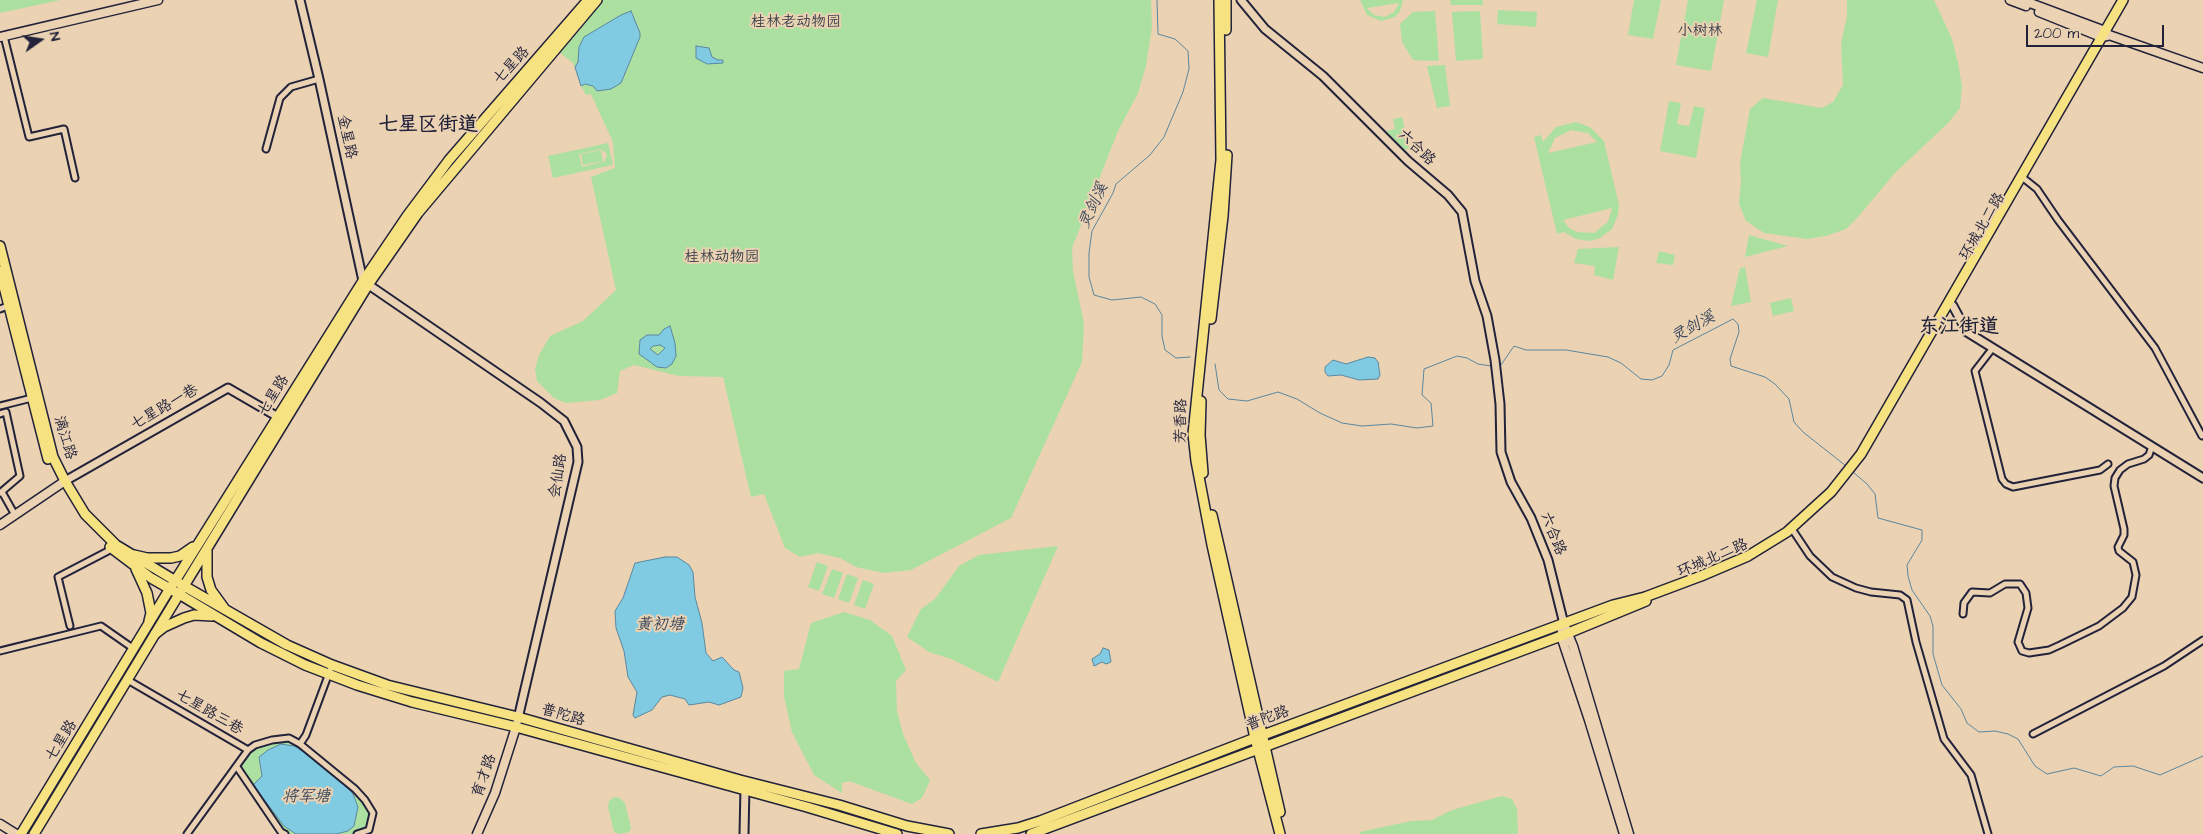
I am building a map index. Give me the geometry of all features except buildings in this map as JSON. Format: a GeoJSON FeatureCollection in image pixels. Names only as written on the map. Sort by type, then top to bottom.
{"type":"FeatureCollection","features":[{"type":"Feature","properties":{"kind":"main road"},"geometry":{"type":"LineString","coordinates":[[1,35],[137,0]]}},
{"type":"Feature","properties":{"kind":"main road"},"geometry":{"type":"LineString","coordinates":[[1,35],[158,0]]}},
{"type":"Feature","properties":{"kind":"main road","name":"七星路"},"geometry":{"type":"LineString","coordinates":[[34,834],[406,216],[449,160],[588,0]]}},
{"type":"Feature","properties":{"kind":"main road","name":"七星路"},"geometry":{"type":"LineString","coordinates":[[21,834],[175,580],[278,417],[366,283],[418,213],[596,0]]}},
{"type":"Feature","properties":{"kind":"main road","name":"芳香路"},"geometry":{"type":"LineString","coordinates":[[1219,0],[1221,160],[1193,434],[1196,461],[1212,545],[1285,834]]}},
{"type":"Feature","properties":{"kind":"main road","name":"芳香路"},"geometry":{"type":"LineString","coordinates":[[1226,0],[1227,168],[1224,216],[1200,406],[1200,435],[1203,473],[1259,737]]}},
{"type":"Feature","properties":{"kind":"main road"},"geometry":{"type":"LineString","coordinates":[[2010,0],[2203,68]]}},
{"type":"Feature","properties":{"kind":"main road"},"geometry":{"type":"LineString","coordinates":[[2022,0],[2105,35]]}},
{"type":"Feature","properties":{"kind":"main road","name":"环城北二路"},"geometry":{"type":"LineString","coordinates":[[1565,634],[1727,570],[1770,548],[1794,532],[1822,508],[1857,465],[2024,178],[2123,0]]}},
{"type":"Feature","properties":{"kind":"main road","name":"环城北二路"},"geometry":{"type":"LineString","coordinates":[[2105,35],[2129,0]]}},
{"type":"Feature","properties":{"kind":"main road","name":"漓江路"},"geometry":{"type":"LineString","coordinates":[[0,246],[53,457],[63,483],[81,518],[95,533],[133,565],[179,594]]}},
{"type":"Feature","properties":{"kind":"main road","name":"漓江路"},"geometry":{"type":"LineString","coordinates":[[0,271],[48,460],[85,514],[116,545],[184,586]]}},
{"type":"Feature","properties":{"kind":"main road","name":"环城北二路"},"geometry":{"type":"LineString","coordinates":[[1564,624],[1623,602],[1674,586],[1748,556],[1768,545],[1804,518],[1846,479]]}},
{"type":"Feature","properties":{"kind":"main road"},"geometry":{"type":"LineString","coordinates":[[0,525],[63,483]]}},
{"type":"Feature","properties":{"kind":"main road"},"geometry":{"type":"LineString","coordinates":[[129,553],[147,558],[170,558],[185,553],[199,542]]}},
{"type":"Feature","properties":{"kind":"main road"},"geometry":{"type":"LineString","coordinates":[[207,547],[207,577],[211,590],[227,612]]}},
{"type":"Feature","properties":{"kind":"main road"},"geometry":{"type":"LineString","coordinates":[[133,565],[144,583],[150,603],[151,613],[148,627]]}},
{"type":"Feature","properties":{"kind":"main road","name":"普陀路"},"geometry":{"type":"LineString","coordinates":[[184,586],[330,670]]}},
{"type":"Feature","properties":{"kind":"main road","name":"普陀路"},"geometry":{"type":"LineString","coordinates":[[179,594],[261,643],[330,670],[517,722],[744,791],[807,807],[897,834]]}},
{"type":"Feature","properties":{"kind":"main road"},"geometry":{"type":"LineString","coordinates":[[153,636],[164,627],[184,618],[194,615],[214,616]]}},
{"type":"Feature","properties":{"kind":"main road"},"geometry":{"type":"LineString","coordinates":[[1564,624],[1565,634],[1592,729],[1624,834]]}},
{"type":"Feature","properties":{"kind":"main road","name":"普陀路"},"geometry":{"type":"LineString","coordinates":[[981,834],[1018,828],[1040,821],[1259,737],[1564,624]]}},
{"type":"Feature","properties":{"kind":"main road"},"geometry":{"type":"LineString","coordinates":[[1565,634],[1630,834]]}},
{"type":"Feature","properties":{"kind":"main road","name":"普陀路"},"geometry":{"type":"LineString","coordinates":[[1031,834],[1565,634]]}},
{"type":"Feature","properties":{"kind":"main road","name":"普陀路"},"geometry":{"type":"LineString","coordinates":[[517,722],[839,804],[906,826],[949,834]]}},
{"type":"Feature","properties":{"kind":"main road","name":"育才路"},"geometry":{"type":"LineString","coordinates":[[477,834],[495,793],[517,722]]}},
{"type":"Feature","properties":{"kind":"main road","name":"芳香路"},"geometry":{"type":"LineString","coordinates":[[1262,746],[1280,834]]}},
{"type":"Feature","properties":{"kind":"main road"},"geometry":{"type":"LineString","coordinates":[[0,824],[16,834]]}},
{"type":"Feature","properties":{"kind":"street","name":"金星路"},"geometry":{"type":"LineString","coordinates":[[300,0],[366,283]]}},
{"type":"Feature","properties":{"kind":"street","name":"六合路"},"geometry":{"type":"LineString","coordinates":[[1241,0],[1266,30],[1323,76],[1403,156],[1456,203],[1464,222],[1475,281],[1487,316],[1495,360],[1500,404],[1501,452],[1511,482],[1531,518],[1548,560],[1564,624]]}},
{"type":"Feature","properties":{"kind":"street"},"geometry":{"type":"LineString","coordinates":[[1,35],[29,137],[64,129],[75,178]]}},
{"type":"Feature","properties":{"kind":"street"},"geometry":{"type":"LineString","coordinates":[[266,149],[280,98],[291,86],[319,79]]}},
{"type":"Feature","properties":{"kind":"street"},"geometry":{"type":"LineString","coordinates":[[2024,178],[2038,189],[2058,220],[2155,348],[2202,436]]}},
{"type":"Feature","properties":{"kind":"street","name":"会仙路"},"geometry":{"type":"LineString","coordinates":[[366,283],[541,402],[564,421],[577,447],[578,462],[517,722]]}},
{"type":"Feature","properties":{"kind":"street"},"geometry":{"type":"LineString","coordinates":[[1951,304],[1967,332],[2203,478]]}},
{"type":"Feature","properties":{"kind":"street"},"geometry":{"type":"LineString","coordinates":[[1992,349],[1976,371],[2002,479],[2006,484],[2013,487],[2100,470],[2108,464]]}},
{"type":"Feature","properties":{"kind":"street","name":"七星路一巷"},"geometry":{"type":"LineString","coordinates":[[63,483],[228,388],[278,417]]}},
{"type":"Feature","properties":{"kind":"street"},"geometry":{"type":"LineString","coordinates":[[0,406],[32,398]]}},
{"type":"Feature","properties":{"kind":"street"},"geometry":{"type":"LineString","coordinates":[[0,414],[6,412],[20,476],[1,492],[15,515]]}},
{"type":"Feature","properties":{"kind":"street"},"geometry":{"type":"LineString","coordinates":[[1963,614],[1964,603],[1972,592],[1990,594],[2006,584],[2020,584],[2026,593],[2028,608],[2018,642],[2022,651],[2029,653],[2049,650],[2060,645],[2099,626],[2123,608],[2132,597],[2136,582],[2136,568],[2130,558],[2118,551],[2124,535],[2124,529],[2114,486],[2115,478],[2120,470],[2128,464],[2144,459],[2149,455],[2152,446]]}},
{"type":"Feature","properties":{"kind":"street"},"geometry":{"type":"LineString","coordinates":[[1794,532],[1810,556],[1832,577],[1856,588],[1871,592],[1900,595],[1907,600],[1916,642],[1944,739],[1970,775],[1988,834]]}},
{"type":"Feature","properties":{"kind":"street"},"geometry":{"type":"LineString","coordinates":[[70,626],[58,577],[108,551]]}},
{"type":"Feature","properties":{"kind":"street"},"geometry":{"type":"LineString","coordinates":[[0,651],[101,626],[134,649]]}},
{"type":"Feature","properties":{"kind":"street"},"geometry":{"type":"LineString","coordinates":[[2033,734],[2164,666],[2203,640]]}},
{"type":"Feature","properties":{"kind":"street"},"geometry":{"type":"LineString","coordinates":[[300,744],[306,735],[330,670]]}},
{"type":"Feature","properties":{"kind":"street","name":"七星路三巷"},"geometry":{"type":"LineString","coordinates":[[126,679],[248,750],[255,745],[272,740],[289,738],[300,744],[355,789],[365,800],[373,813],[369,832],[357,834]]}},
{"type":"Feature","properties":{"kind":"street"},"geometry":{"type":"LineString","coordinates":[[187,834],[248,750]]}},
{"type":"Feature","properties":{"kind":"street"},"geometry":{"type":"LineString","coordinates":[[237,767],[284,834]]}},
{"type":"Feature","properties":{"kind":"street"},"geometry":{"type":"LineString","coordinates":[[744,834],[744,791],[746,781]]}},
{"type":"Feature","properties":{"kind":"green space"},"geometry":{"type":"Polygon","coordinates":[[[0,0],[60,0],[0,13],[0,0]]]}},
{"type":"Feature","properties":{"kind":"green space"},"geometry":{"type":"Polygon","coordinates":[[[602,0],[1151,0],[1152,27],[1146,66],[1138,93],[1118,131],[1072,248],[1073,271],[1084,324],[1082,362],[1011,518],[911,570],[884,573],[856,567],[840,558],[818,553],[800,557],[785,548],[764,494],[751,497],[723,377],[679,376],[634,365],[620,371],[617,393],[600,400],[566,403],[554,398],[537,381],[535,369],[539,355],[550,336],[583,321],[616,290],[591,177],[615,168],[613,142],[591,94],[586,95],[581,86],[573,63],[559,52],[579,31],[602,0]]]}},
{"type":"Feature","properties":{"kind":"green space"},"geometry":{"type":"Polygon","coordinates":[[[1360,0],[1403,0],[1400,11],[1395,17],[1381,21],[1367,15],[1360,0]],[[1399,3],[1367,8],[1374,15],[1385,17],[1394,12],[1399,3]]]}},
{"type":"Feature","properties":{"kind":"green space"},"geometry":{"type":"Polygon","coordinates":[[[1450,0],[1483,0],[1483,5],[1451,5],[1450,0]]]}},
{"type":"Feature","properties":{"kind":"green space"},"geometry":{"type":"Polygon","coordinates":[[[1634,0],[1661,0],[1653,39],[1628,35],[1634,0]]]}},
{"type":"Feature","properties":{"kind":"green space","name":"小树林"},"geometry":{"type":"Polygon","coordinates":[[[1688,0],[1724,0],[1711,71],[1676,65],[1688,0]]]}},
{"type":"Feature","properties":{"kind":"green space"},"geometry":{"type":"Polygon","coordinates":[[[1757,0],[1778,0],[1768,57],[1746,53],[1757,0]]]}},
{"type":"Feature","properties":{"kind":"green space"},"geometry":{"type":"Polygon","coordinates":[[[1847,0],[1934,0],[1952,39],[1958,63],[1962,86],[1960,108],[1949,122],[1895,173],[1846,229],[1826,236],[1807,239],[1764,233],[1746,221],[1739,204],[1740,163],[1750,109],[1763,98],[1822,108],[1833,102],[1843,85],[1841,43],[1847,17],[1847,0]]]}},
{"type":"Feature","properties":{"kind":"green space"},"geometry":{"type":"Polygon","coordinates":[[[1498,10],[1537,12],[1536,27],[1497,24],[1498,10]]]}},
{"type":"Feature","properties":{"kind":"green space"},"geometry":{"type":"Polygon","coordinates":[[[1435,11],[1439,61],[1413,60],[1402,42],[1400,24],[1413,12],[1435,11]]]}},
{"type":"Feature","properties":{"kind":"green space"},"geometry":{"type":"Polygon","coordinates":[[[1480,11],[1483,59],[1456,61],[1452,12],[1480,11]]]}},
{"type":"Feature","properties":{"kind":"green space"},"geometry":{"type":"Polygon","coordinates":[[[1445,65],[1450,106],[1437,108],[1427,66],[1445,65]]]}},
{"type":"Feature","properties":{"kind":"green space"},"geometry":{"type":"Polygon","coordinates":[[[1669,101],[1681,103],[1677,124],[1689,126],[1694,106],[1705,108],[1696,158],[1660,151],[1669,101]]]}},
{"type":"Feature","properties":{"kind":"green space"},"geometry":{"type":"Polygon","coordinates":[[[1402,117],[1409,148],[1405,150],[1386,131],[1395,129],[1393,119],[1402,117]]]}},
{"type":"Feature","properties":{"kind":"green space"},"geometry":{"type":"Polygon","coordinates":[[[1576,122],[1590,127],[1604,141],[1619,205],[1618,215],[1612,229],[1600,238],[1590,241],[1576,239],[1564,232],[1557,234],[1534,137],[1541,135],[1543,142],[1556,127],[1576,122]],[[1571,130],[1555,138],[1548,153],[1597,142],[1588,133],[1571,130]],[[1612,208],[1563,220],[1569,228],[1577,232],[1594,233],[1608,222],[1612,208]]]}},
{"type":"Feature","properties":{"kind":"green space"},"geometry":{"type":"Polygon","coordinates":[[[608,143],[613,165],[553,178],[548,156],[608,143]],[[601,149],[579,154],[582,167],[605,161],[607,154],[601,149]]]}},
{"type":"Feature","properties":{"kind":"green space"},"geometry":{"type":"Polygon","coordinates":[[[601,150],[603,161],[583,165],[581,154],[601,150]]]}},
{"type":"Feature","properties":{"kind":"green space"},"geometry":{"type":"Polygon","coordinates":[[[1749,235],[1788,246],[1745,257],[1749,235]]]}},
{"type":"Feature","properties":{"kind":"green space"},"geometry":{"type":"Polygon","coordinates":[[[1619,247],[1613,280],[1594,275],[1595,266],[1574,263],[1578,249],[1619,247]]]}},
{"type":"Feature","properties":{"kind":"green space"},"geometry":{"type":"Polygon","coordinates":[[[1659,251],[1675,255],[1673,265],[1656,263],[1659,251]]]}},
{"type":"Feature","properties":{"kind":"green space"},"geometry":{"type":"Polygon","coordinates":[[[1745,267],[1751,302],[1731,306],[1740,268],[1745,267]]]}},
{"type":"Feature","properties":{"kind":"green space"},"geometry":{"type":"Polygon","coordinates":[[[1791,298],[1794,311],[1773,316],[1770,303],[1791,298]]]}},
{"type":"Feature","properties":{"kind":"green space"},"geometry":{"type":"Polygon","coordinates":[[[1058,546],[998,682],[951,659],[929,652],[907,637],[921,609],[935,599],[959,566],[979,555],[1058,546]]]}},
{"type":"Feature","properties":{"kind":"green space"},"geometry":{"type":"Polygon","coordinates":[[[817,562],[828,566],[819,591],[808,587],[817,562]]]}},
{"type":"Feature","properties":{"kind":"green space"},"geometry":{"type":"Polygon","coordinates":[[[832,569],[843,573],[834,598],[822,594],[832,569]]]}},
{"type":"Feature","properties":{"kind":"green space"},"geometry":{"type":"Polygon","coordinates":[[[847,574],[858,578],[849,603],[838,599],[847,574]]]}},
{"type":"Feature","properties":{"kind":"green space"},"geometry":{"type":"Polygon","coordinates":[[[863,580],[874,584],[865,609],[854,605],[863,580]]]}},
{"type":"Feature","properties":{"kind":"green space"},"geometry":{"type":"Polygon","coordinates":[[[844,612],[870,620],[892,636],[906,670],[896,681],[897,711],[903,734],[916,763],[930,780],[922,798],[912,804],[849,781],[842,783],[842,793],[814,775],[792,732],[784,697],[784,671],[799,669],[811,623],[844,612]]]}},
{"type":"Feature","properties":{"kind":"green space","name":"将军塘"},"geometry":{"type":"Polygon","coordinates":[[[289,738],[355,789],[373,813],[369,830],[357,834],[285,834],[237,767],[255,745],[289,738]]]}},
{"type":"Feature","properties":{"kind":"green space"},"geometry":{"type":"Polygon","coordinates":[[[1502,796],[1512,799],[1517,809],[1518,834],[1360,834],[1360,832],[1411,821],[1432,820],[1452,810],[1502,796]]]}},
{"type":"Feature","properties":{"kind":"green space"},"geometry":{"type":"Polygon","coordinates":[[[614,797],[620,798],[625,803],[631,828],[629,832],[620,834],[614,832],[608,807],[609,801],[614,797]]]}},
{"type":"Feature","properties":{"kind":"water"},"geometry":{"type":"Polygon","coordinates":[[[631,11],[640,37],[621,83],[611,89],[597,91],[593,86],[585,84],[581,86],[575,67],[578,62],[579,47],[584,37],[631,11]]]}},
{"type":"Feature","properties":{"kind":"water"},"geometry":{"type":"Polygon","coordinates":[[[696,46],[709,48],[712,57],[723,60],[723,63],[707,64],[696,58],[696,46]]]}},
{"type":"Feature","properties":{"kind":"water"},"geometry":{"type":"Polygon","coordinates":[[[670,326],[675,343],[676,356],[672,364],[666,368],[657,367],[639,354],[640,340],[647,335],[659,335],[670,326]],[[660,345],[653,346],[650,349],[658,355],[665,348],[660,345]]]}},
{"type":"Feature","properties":{"kind":"water"},"geometry":{"type":"Polygon","coordinates":[[[1368,357],[1375,358],[1378,362],[1380,375],[1378,379],[1359,380],[1341,375],[1328,376],[1325,372],[1325,367],[1333,360],[1346,364],[1368,357]]]}},
{"type":"Feature","properties":{"kind":"water","name":"黄初塘"},"geometry":{"type":"Polygon","coordinates":[[[665,557],[677,557],[689,565],[693,572],[695,597],[702,623],[706,653],[713,661],[722,657],[734,670],[739,672],[743,688],[741,697],[719,705],[709,702],[689,705],[685,699],[670,695],[662,697],[652,710],[635,718],[633,715],[637,692],[628,677],[624,651],[616,628],[615,611],[623,598],[635,563],[665,557]]]}},
{"type":"Feature","properties":{"kind":"water"},"geometry":{"type":"Polygon","coordinates":[[[1103,648],[1109,650],[1111,662],[1106,664],[1102,662],[1094,666],[1092,659],[1100,654],[1103,648]]]}},
{"type":"Feature","properties":{"kind":"water","name":"将军塘"},"geometry":{"type":"Polygon","coordinates":[[[281,744],[294,746],[306,753],[353,794],[358,807],[354,826],[348,831],[336,834],[296,834],[284,826],[253,785],[262,776],[259,757],[281,744]]]}},
{"type":"Feature","properties":{"kind":"waterway","name":"灵剑溪"},"geometry":{"type":"LineString","coordinates":[[1157,0],[1158,34],[1175,39],[1188,51],[1189,69],[1183,92],[1164,137],[1150,155],[1116,184],[1092,231],[1089,253],[1089,277],[1094,295],[1112,300],[1141,297],[1155,304],[1162,315],[1162,336],[1165,350],[1176,358],[1190,357]]}},
{"type":"Feature","properties":{"kind":"waterway","name":"灵剑溪"},"geometry":{"type":"LineString","coordinates":[[1498,365],[1501,365],[1514,346],[1526,350],[1566,350],[1608,357],[1621,363],[1641,379],[1652,380],[1662,376],[1669,365],[1673,350],[1733,319],[1738,324],[1739,332],[1730,359],[1731,366],[1765,377],[1775,384],[1789,399],[1794,422],[1803,432],[1846,466]]}},
{"type":"Feature","properties":{"kind":"waterway","name":"灵剑溪"},"geometry":{"type":"LineString","coordinates":[[1215,364],[1219,390],[1228,399],[1247,401],[1278,392],[1297,399],[1320,413],[1342,423],[1362,426],[1391,424],[1417,428],[1433,426],[1431,403],[1422,395],[1424,369],[1457,356],[1467,358],[1478,364],[1491,366]]}},
{"type":"Feature","properties":{"kind":"waterway","name":"灵剑溪"},"geometry":{"type":"LineString","coordinates":[[1853,472],[1875,494],[1878,518],[1922,530],[1922,540],[1907,565],[1908,576],[1912,590],[1930,616],[1933,626],[1933,654],[1942,685],[1961,709],[1967,723],[1979,732],[1995,731],[2018,739],[2035,766],[2047,774],[2074,768],[2101,776],[2114,767],[2133,766],[2160,775],[2203,756]]}},
{"type":"Feature","properties":{"kind":"district","name":"七星区街道"},"geometry":{"type":"Point","coordinates":[428,126]}},
{"type":"Feature","properties":{"kind":"district","name":"东江街道"},"geometry":{"type":"Point","coordinates":[1959,328]}},
{"type":"Feature","properties":{"kind":"park label","name":"桂林老动物园"},"geometry":{"type":"Point","coordinates":[796,23]}},
{"type":"Feature","properties":{"kind":"park label","name":"桂林动物园"},"geometry":{"type":"Point","coordinates":[722,258]}}]}
